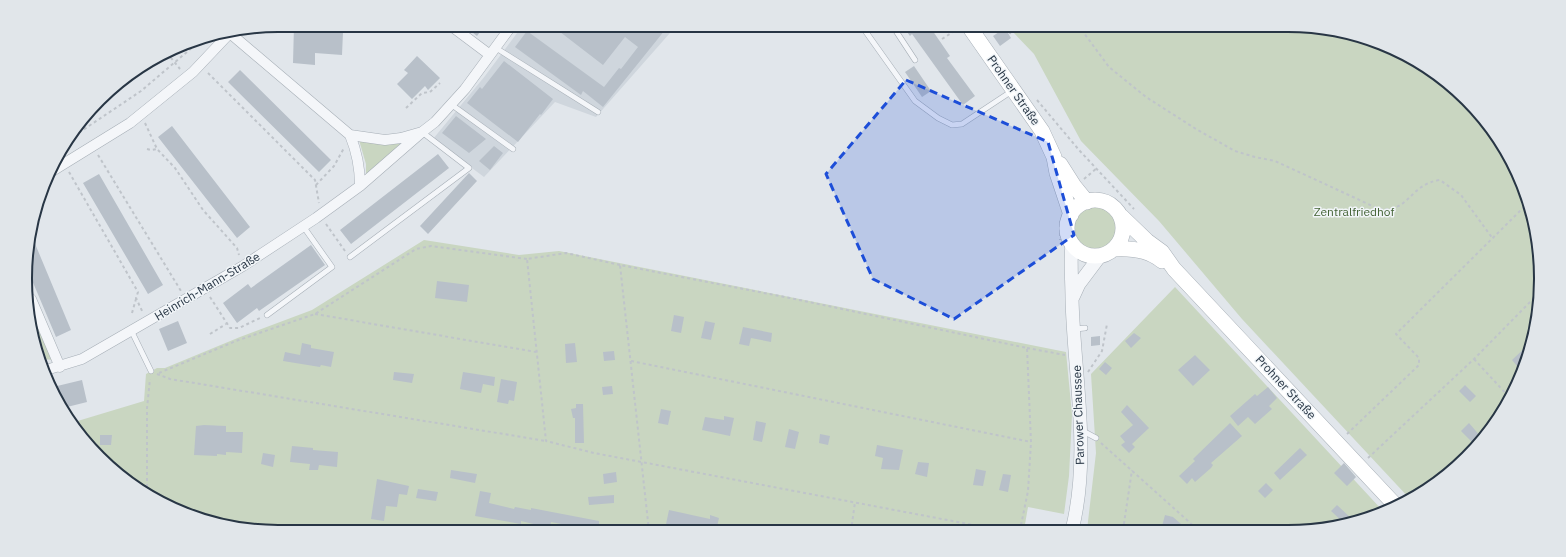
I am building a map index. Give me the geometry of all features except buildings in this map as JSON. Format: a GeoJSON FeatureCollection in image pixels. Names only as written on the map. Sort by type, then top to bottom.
{"type":"FeatureCollection","features":[{"type":"Feature","properties":{"kind":"main road","name":"Prohner Straße"},"geometry":{"type":"LineString","coordinates":[[973,32],[1015,90],[1042,131],[1054,158],[1087,202]]}},
{"type":"Feature","properties":{"kind":"main road","name":"Prohner Straße"},"geometry":{"type":"LineString","coordinates":[[1054,158],[1065,215]]}},
{"type":"Feature","properties":{"kind":"main road"},"geometry":{"type":"LineString","coordinates":[[1065,215],[1087,202],[1100,201],[1106,202],[1117,210],[1123,223],[1122,237],[1114,250],[1100,256],[1081,253],[1066,244]]}},
{"type":"Feature","properties":{"kind":"main road","name":"Parower Chaussee"},"geometry":{"type":"LineString","coordinates":[[1065,215],[1067,229],[1066,244]]}},
{"type":"Feature","properties":{"kind":"main road","name":"Prohner Straße"},"geometry":{"type":"LineString","coordinates":[[1121,216],[1147,241],[1162,252],[1174,269],[1392,502]]}},
{"type":"Feature","properties":{"kind":"main road","name":"Prohner Straße"},"geometry":{"type":"LineString","coordinates":[[1114,250],[1129,249],[1152,254],[1174,269]]}},
{"type":"Feature","properties":{"kind":"street"},"geometry":{"type":"LineString","coordinates":[[462,32],[493,51]]}},
{"type":"Feature","properties":{"kind":"street","name":"Heinrich-Mann-Straße"},"geometry":{"type":"LineString","coordinates":[[50,369],[82,360],[131,330],[205,289],[243,266],[320,215],[360,186],[452,105],[507,32]]}},
{"type":"Feature","properties":{"kind":"street"},"geometry":{"type":"LineString","coordinates":[[234,36],[350,135],[356,149],[360,168],[360,186]]}},
{"type":"Feature","properties":{"kind":"street"},"geometry":{"type":"LineString","coordinates":[[58,168],[130,123],[192,72],[225,38]]}},
{"type":"Feature","properties":{"kind":"street","name":"Heinrich-Mann-Straße"},"geometry":{"type":"LineString","coordinates":[[350,135],[385,140],[401,138],[422,132]]}},
{"type":"Feature","properties":{"kind":"street","name":"Parower Chaussee"},"geometry":{"type":"LineString","coordinates":[[1066,244],[1072,298],[1079,328],[1076,355],[1081,430],[1079,479],[1073,525]]}},
{"type":"Feature","properties":{"kind":"street"},"geometry":{"type":"LineString","coordinates":[[1072,298],[1079,284],[1100,256]]}},
{"type":"Feature","properties":{"kind":"street"},"geometry":{"type":"LineString","coordinates":[[34,305],[60,367]]}},
{"type":"Feature","properties":{"kind":"lane"},"geometry":{"type":"LineString","coordinates":[[867,32],[915,101],[938,118],[952,125],[962,124],[1015,90]]}},
{"type":"Feature","properties":{"kind":"lane"},"geometry":{"type":"LineString","coordinates":[[897,32],[915,60]]}},
{"type":"Feature","properties":{"kind":"lane"},"geometry":{"type":"LineString","coordinates":[[493,51],[598,112]]}},
{"type":"Feature","properties":{"kind":"lane"},"geometry":{"type":"LineString","coordinates":[[452,105],[513,149]]}},
{"type":"Feature","properties":{"kind":"lane"},"geometry":{"type":"LineString","coordinates":[[350,257],[469,168],[422,132]]}},
{"type":"Feature","properties":{"kind":"lane"},"geometry":{"type":"LineString","coordinates":[[266,315],[332,267],[303,226]]}},
{"type":"Feature","properties":{"kind":"lane"},"geometry":{"type":"LineString","coordinates":[[131,330],[151,371]]}},
{"type":"Feature","properties":{"kind":"lane"},"geometry":{"type":"LineString","coordinates":[[1081,430],[1096,438]]}},
{"type":"Feature","properties":{"kind":"path"},"geometry":{"type":"LineString","coordinates":[[942,39],[954,32]]}},
{"type":"Feature","properties":{"kind":"path"},"geometry":{"type":"LineString","coordinates":[[1083,32],[1109,67],[1146,97],[1235,151],[1254,157],[1275,161],[1379,209],[1387,210],[1399,208],[1423,184],[1440,180],[1460,195],[1493,239]]}},
{"type":"Feature","properties":{"kind":"path"},"geometry":{"type":"LineString","coordinates":[[81,131],[141,91],[192,48]]}},
{"type":"Feature","properties":{"kind":"path"},"geometry":{"type":"LineString","coordinates":[[208,73],[315,180],[320,215],[331,233],[350,257]]}},
{"type":"Feature","properties":{"kind":"path"},"geometry":{"type":"LineString","coordinates":[[406,108],[422,93],[430,92],[440,84]]}},
{"type":"Feature","properties":{"kind":"path"},"geometry":{"type":"LineString","coordinates":[[1034,96],[1079,150],[1138,214]]}},
{"type":"Feature","properties":{"kind":"path"},"geometry":{"type":"LineString","coordinates":[[144,122],[157,149],[175,168],[203,210],[237,248],[243,266]]}},
{"type":"Feature","properties":{"kind":"path"},"geometry":{"type":"LineString","coordinates":[[316,184],[334,166],[350,135]]}},
{"type":"Feature","properties":{"kind":"path"},"geometry":{"type":"LineString","coordinates":[[147,149],[157,149]]}},
{"type":"Feature","properties":{"kind":"path"},"geometry":{"type":"LineString","coordinates":[[98,155],[186,300]]}},
{"type":"Feature","properties":{"kind":"path"},"geometry":{"type":"LineString","coordinates":[[69,172],[138,292],[132,313]]}},
{"type":"Feature","properties":{"kind":"path"},"geometry":{"type":"LineString","coordinates":[[1337,442],[1419,365],[1419,358],[1396,334],[1524,207]]}},
{"type":"Feature","properties":{"kind":"path"},"geometry":{"type":"LineString","coordinates":[[1065,215],[1066,244]]}},
{"type":"Feature","properties":{"kind":"path"},"geometry":{"type":"LineString","coordinates":[[157,374],[236,341],[314,314],[416,249],[431,246],[527,259],[566,253],[790,298],[1026,348],[1066,356],[1076,355]]}},
{"type":"Feature","properties":{"kind":"path"},"geometry":{"type":"LineString","coordinates":[[527,259],[546,441]]}},
{"type":"Feature","properties":{"kind":"path"},"geometry":{"type":"LineString","coordinates":[[620,265],[648,525]]}},
{"type":"Feature","properties":{"kind":"path"},"geometry":{"type":"LineString","coordinates":[[205,289],[226,324],[234,329],[266,315]]}},
{"type":"Feature","properties":{"kind":"path"},"geometry":{"type":"LineString","coordinates":[[136,298],[147,321]]}},
{"type":"Feature","properties":{"kind":"path"},"geometry":{"type":"LineString","coordinates":[[1367,459],[1474,359],[1533,300]]}},
{"type":"Feature","properties":{"kind":"path"},"geometry":{"type":"LineString","coordinates":[[314,314],[536,352]]}},
{"type":"Feature","properties":{"kind":"path"},"geometry":{"type":"LineString","coordinates":[[210,334],[226,324]]}},
{"type":"Feature","properties":{"kind":"path"},"geometry":{"type":"LineString","coordinates":[[1086,374],[1102,351],[1107,324]]}},
{"type":"Feature","properties":{"kind":"path"},"geometry":{"type":"LineString","coordinates":[[1021,525],[1028,491],[1031,442],[1026,348]]}},
{"type":"Feature","properties":{"kind":"path"},"geometry":{"type":"LineString","coordinates":[[1474,359],[1506,394]]}},
{"type":"Feature","properties":{"kind":"path"},"geometry":{"type":"LineString","coordinates":[[631,361],[1031,442]]}},
{"type":"Feature","properties":{"kind":"path"},"geometry":{"type":"LineString","coordinates":[[147,486],[147,408],[151,371],[170,379],[546,441],[974,525]]}},
{"type":"Feature","properties":{"kind":"path"},"geometry":{"type":"LineString","coordinates":[[1096,438],[1192,525]]}},
{"type":"Feature","properties":{"kind":"path"},"geometry":{"type":"LineString","coordinates":[[1124,525],[1132,470]]}},
{"type":"Feature","properties":{"kind":"path"},"geometry":{"type":"LineString","coordinates":[[852,525],[855,502]]}},
{"type":"Feature","properties":{"kind":"highlighted area"},"geometry":{"type":"Polygon","coordinates":[[[906,80],[1048,142],[1074,235],[954,319],[873,279],[826,174],[906,80]]]}},
{"type":"Feature","properties":{"kind":"shaded area"},"geometry":{"type":"Polygon","coordinates":[[[518,32],[671,32],[596,117],[555,102],[484,177],[433,139],[485,76],[518,32]]]}},
{"type":"Feature","properties":{"kind":"green space","name":"Zentralfriedhof"},"geometry":{"type":"Polygon","coordinates":[[[1013,32],[1288,32],[1320,34],[1351,40],[1397,57],[1438,83],[1450,93],[1483,128],[1509,169],[1526,215],[1532,246],[1534,278],[1532,311],[1526,342],[1509,388],[1483,429],[1473,441],[1438,474],[1406,495],[1242,319],[1159,221],[1081,141],[1034,54],[1013,32]]]}},
{"type":"Feature","properties":{"kind":"green space"},"geometry":{"type":"Polygon","coordinates":[[[359,140],[408,140],[366,175],[366,164],[359,140]]]}},
{"type":"Feature","properties":{"kind":"green space"},"geometry":{"type":"Polygon","coordinates":[[[1095,206],[1107,210],[1113,216],[1117,228],[1113,240],[1107,246],[1095,250],[1083,246],[1077,240],[1073,228],[1077,216],[1083,210],[1095,206]]]}},
{"type":"Feature","properties":{"kind":"green space"},"geometry":{"type":"Polygon","coordinates":[[[424,240],[519,255],[559,251],[1066,352],[1072,415],[1069,476],[1064,514],[1028,507],[1025,525],[278,525],[246,523],[215,517],[199,512],[169,500],[155,492],[128,474],[104,453],[78,421],[144,401],[146,374],[157,368],[165,368],[240,337],[312,310],[424,240]]]}},
{"type":"Feature","properties":{"kind":"green space"},"geometry":{"type":"Polygon","coordinates":[[[1175,287],[1379,507],[1351,517],[1336,520],[1320,523],[1288,525],[1088,525],[1096,453],[1091,374],[1175,287]]]}},
{"type":"Feature","properties":{"kind":"green space"},"geometry":{"type":"Polygon","coordinates":[[[35,317],[55,360],[46,359],[40,342],[35,317]]]}}]}
